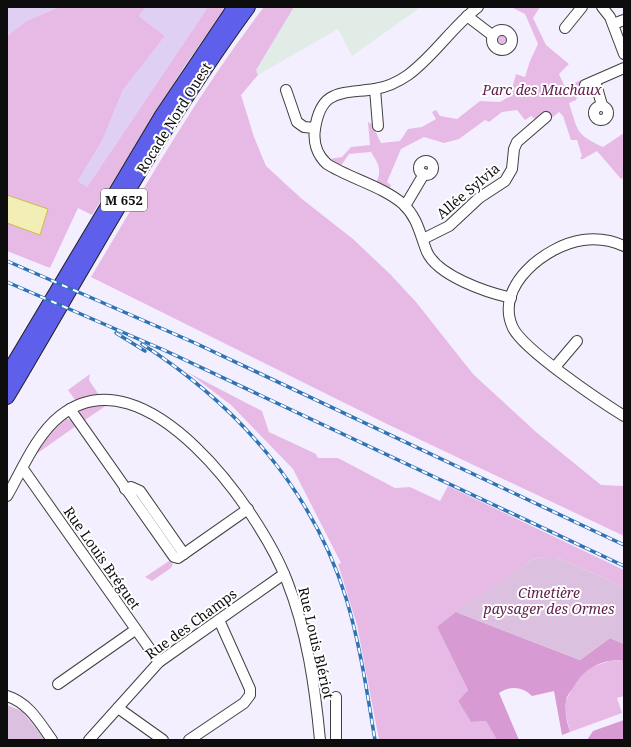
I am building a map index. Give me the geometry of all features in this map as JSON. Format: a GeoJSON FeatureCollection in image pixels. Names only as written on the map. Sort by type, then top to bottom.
{"type":"FeatureCollection","features":[{"type":"Feature","properties":{"kind":"highway","name":"Rocade Nord Ouest"},"geometry":{"type":"LineString","coordinates":[[7,376],[161,117],[200,56],[235,7]]}},
{"type":"Feature","properties":{"kind":"highway","name":"Rocade Nord Ouest"},"geometry":{"type":"LineString","coordinates":[[7,397],[160,139],[199,78],[248,7]]}},
{"type":"Feature","properties":{"kind":"street"},"geometry":{"type":"LineString","coordinates":[[478,7],[467,16],[412,72],[399,81],[375,89],[340,92],[332,96],[320,110],[315,128],[316,148],[320,157],[328,164],[394,197],[405,206],[417,221],[433,262],[443,271],[487,291],[511,298]]}},
{"type":"Feature","properties":{"kind":"street"},"geometry":{"type":"LineString","coordinates":[[565,28],[582,7]]}},
{"type":"Feature","properties":{"kind":"street"},"geometry":{"type":"LineString","coordinates":[[602,7],[607,12],[624,54]]}},
{"type":"Feature","properties":{"kind":"street"},"geometry":{"type":"LineString","coordinates":[[467,16],[492,35]]}},
{"type":"Feature","properties":{"kind":"street"},"geometry":{"type":"LineString","coordinates":[[612,24],[624,20]]}},
{"type":"Feature","properties":{"kind":"street"},"geometry":{"type":"LineString","coordinates":[[585,85],[624,68]]}},
{"type":"Feature","properties":{"kind":"street"},"geometry":{"type":"LineString","coordinates":[[595,81],[602,105]]}},
{"type":"Feature","properties":{"kind":"street"},"geometry":{"type":"LineString","coordinates":[[375,89],[378,126]]}},
{"type":"Feature","properties":{"kind":"street"},"geometry":{"type":"LineString","coordinates":[[286,90],[297,122],[304,127],[315,128]]}},
{"type":"Feature","properties":{"kind":"street","name":"Allée Sylvia"},"geometry":{"type":"LineString","coordinates":[[423,239],[449,226],[479,198],[505,181],[512,169],[514,149],[517,142],[546,118]]}},
{"type":"Feature","properties":{"kind":"street"},"geometry":{"type":"LineString","coordinates":[[405,206],[424,174]]}},
{"type":"Feature","properties":{"kind":"street"},"geometry":{"type":"LineString","coordinates":[[624,246],[605,240],[590,239],[571,242],[559,247],[524,272],[516,282],[511,298],[509,312],[514,330],[523,341],[555,367],[624,416]]}},
{"type":"Feature","properties":{"kind":"street"},"geometry":{"type":"LineString","coordinates":[[555,367],[577,342]]}},
{"type":"Feature","properties":{"kind":"street","name":"Rue Louis Blériot"},"geometry":{"type":"LineString","coordinates":[[7,496],[46,431],[60,416],[70,409],[84,403],[104,399],[123,401],[143,409],[176,431],[199,450],[223,476],[248,509],[270,544],[284,574],[298,618],[308,657],[315,694],[320,740]]}},
{"type":"Feature","properties":{"kind":"street"},"geometry":{"type":"LineString","coordinates":[[70,409],[125,489],[131,487],[140,492],[184,554],[248,509]]}},
{"type":"Feature","properties":{"kind":"street","name":"Rue Louis Bréguet"},"geometry":{"type":"LineString","coordinates":[[23,469],[159,662]]}},
{"type":"Feature","properties":{"kind":"street","name":"Rue des Champs"},"geometry":{"type":"LineString","coordinates":[[89,740],[159,662],[284,574]]}},
{"type":"Feature","properties":{"kind":"street"},"geometry":{"type":"LineString","coordinates":[[189,740],[244,703],[250,695],[250,689],[219,620]]}},
{"type":"Feature","properties":{"kind":"street"},"geometry":{"type":"LineString","coordinates":[[58,684],[135,630]]}},
{"type":"Feature","properties":{"kind":"street"},"geometry":{"type":"LineString","coordinates":[[9,695],[31,711],[52,740]]}},
{"type":"Feature","properties":{"kind":"street"},"geometry":{"type":"LineString","coordinates":[[336,697],[336,740]]}},
{"type":"Feature","properties":{"kind":"street"},"geometry":{"type":"LineString","coordinates":[[118,708],[163,740]]}},
{"type":"Feature","properties":{"kind":"shaded area"},"geometry":{"type":"Polygon","coordinates":[[[7,7],[59,7],[26,21],[7,36],[7,7]]]}},
{"type":"Feature","properties":{"kind":"shaded area"},"geometry":{"type":"Polygon","coordinates":[[[146,7],[208,7],[87,187],[78,181],[103,139],[123,90],[165,36],[139,16],[146,7]]]}},
{"type":"Feature","properties":{"kind":"shaded area"},"geometry":{"type":"Polygon","coordinates":[[[294,7],[421,7],[352,56],[338,29],[258,75],[256,70],[294,7]]]}},
{"type":"Feature","properties":{"kind":"shaded area"},"geometry":{"type":"Polygon","coordinates":[[[7,195],[48,209],[40,235],[7,223],[7,195]]]}},
{"type":"Feature","properties":{"kind":"shaded area"},"geometry":{"type":"Polygon","coordinates":[[[456,612],[580,660],[610,638],[624,644],[624,661],[608,661],[601,663],[594,666],[582,675],[568,694],[565,705],[570,732],[562,735],[554,691],[532,696],[517,688],[503,690],[499,693],[519,740],[497,740],[486,721],[471,722],[458,701],[468,690],[437,627],[456,612]]]}},
{"type":"Feature","properties":{"kind":"shaded area"},"geometry":{"type":"Polygon","coordinates":[[[624,720],[624,740],[587,740],[593,731],[624,720]]]}},
{"type":"Feature","properties":{"kind":"green space"},"geometry":{"type":"Polygon","coordinates":[[[59,7],[146,7],[139,16],[165,36],[123,90],[103,139],[78,181],[87,187],[208,7],[226,7],[184,67],[92,215],[78,208],[50,268],[7,251],[7,223],[40,235],[48,209],[7,195],[7,36],[26,21],[59,7]]]}},
{"type":"Feature","properties":{"kind":"green space"},"geometry":{"type":"Polygon","coordinates":[[[264,7],[294,7],[256,70],[258,75],[241,95],[254,137],[266,166],[302,199],[353,239],[390,274],[416,302],[473,374],[536,432],[601,485],[624,486],[624,536],[387,424],[91,277],[195,105],[240,39],[264,7]]]}},
{"type":"Feature","properties":{"kind":"green space","name":"Parc des Muchaux"},"geometry":{"type":"Polygon","coordinates":[[[511,7],[540,7],[533,18],[546,45],[569,64],[559,74],[564,85],[568,86],[581,80],[585,89],[579,92],[576,100],[569,103],[576,126],[582,135],[603,147],[624,133],[624,177],[621,179],[597,151],[583,159],[580,159],[582,156],[577,140],[571,140],[563,116],[559,112],[549,120],[543,112],[535,119],[531,116],[525,120],[517,110],[502,112],[489,122],[485,120],[459,139],[444,143],[424,137],[401,149],[387,182],[391,185],[389,190],[376,184],[379,174],[379,167],[371,152],[349,154],[340,167],[329,159],[342,157],[351,147],[370,145],[368,122],[372,124],[381,143],[400,141],[408,129],[422,127],[436,119],[432,112],[436,110],[440,116],[457,119],[480,101],[500,102],[510,96],[516,74],[525,77],[530,61],[538,44],[525,14],[511,7]]]}},
{"type":"Feature","properties":{"kind":"green space"},"geometry":{"type":"Polygon","coordinates":[[[502,33],[507,35],[509,40],[507,45],[502,47],[497,45],[495,40],[497,35],[502,33]]]}},
{"type":"Feature","properties":{"kind":"green space"},"geometry":{"type":"Polygon","coordinates":[[[189,373],[262,411],[269,432],[316,454],[318,458],[338,458],[395,488],[410,487],[440,501],[448,486],[624,570],[624,587],[556,557],[543,557],[532,560],[437,627],[468,690],[458,701],[471,722],[486,721],[497,740],[379,740],[357,625],[338,564],[341,563],[293,469],[231,405],[189,373]]]}},
{"type":"Feature","properties":{"kind":"green space"},"geometry":{"type":"Polygon","coordinates":[[[90,374],[89,380],[99,395],[75,400],[68,390],[90,374]]]}},
{"type":"Feature","properties":{"kind":"green space"},"geometry":{"type":"Polygon","coordinates":[[[110,403],[82,422],[80,411],[85,407],[110,403]]]}},
{"type":"Feature","properties":{"kind":"green space"},"geometry":{"type":"Polygon","coordinates":[[[65,418],[73,421],[76,426],[35,455],[49,433],[65,418]]]}},
{"type":"Feature","properties":{"kind":"green space","name":"Cimetière paysager des Ormes"},"geometry":{"type":"Polygon","coordinates":[[[543,557],[556,557],[624,587],[624,644],[610,638],[580,660],[456,612],[532,560],[543,557]]]}},
{"type":"Feature","properties":{"kind":"green space"},"geometry":{"type":"Polygon","coordinates":[[[169,561],[173,564],[171,568],[152,581],[145,577],[169,561]]]}},
{"type":"Feature","properties":{"kind":"green space"},"geometry":{"type":"Polygon","coordinates":[[[610,661],[624,661],[624,696],[617,698],[622,713],[570,732],[565,711],[566,700],[577,680],[588,668],[610,661]]]}},
{"type":"Feature","properties":{"kind":"green space"},"geometry":{"type":"Polygon","coordinates":[[[7,705],[22,711],[45,740],[7,740],[7,705]]]}},
{"type":"Feature","properties":{"kind":"railway"},"geometry":{"type":"LineString","coordinates":[[7,261],[195,343],[624,545]]}},
{"type":"Feature","properties":{"kind":"railway"},"geometry":{"type":"LineString","coordinates":[[7,282],[166,351],[624,566]]}},
{"type":"Feature","properties":{"kind":"railway"},"geometry":{"type":"LineString","coordinates":[[116,333],[145,351]]}},
{"type":"Feature","properties":{"kind":"railway"},"geometry":{"type":"LineString","coordinates":[[142,344],[177,368],[209,394],[239,422],[267,453],[292,486],[313,521],[331,558],[351,615],[363,668],[375,740]]}}]}
